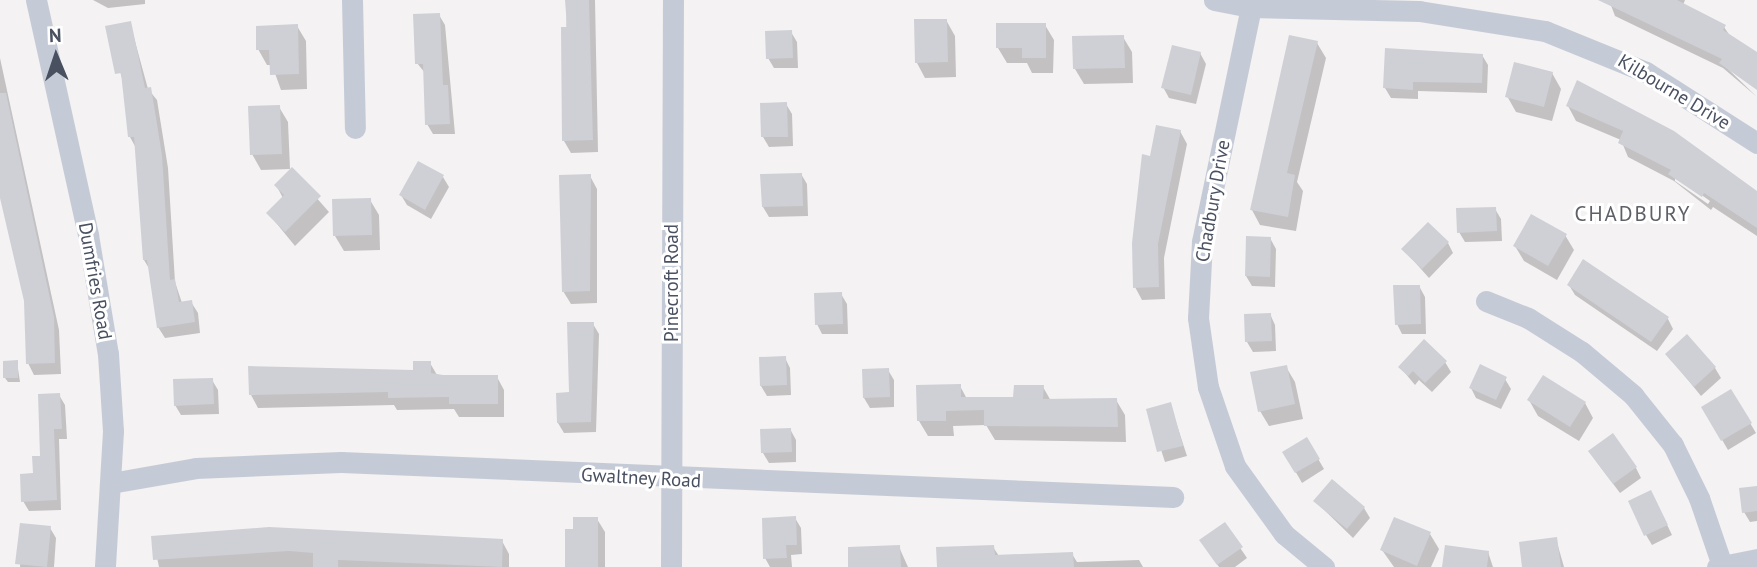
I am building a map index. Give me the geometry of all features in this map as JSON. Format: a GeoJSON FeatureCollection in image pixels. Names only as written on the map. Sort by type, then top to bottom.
{"type":"FeatureCollection","features":[{"type":"Feature","properties":{"kind":"street","name":"Dumfries Road"},"geometry":{"type":"LineString","coordinates":[[36,0],[88,234],[108,354],[111,482],[105,567]]}},
{"type":"Feature","properties":{"kind":"street"},"geometry":{"type":"LineString","coordinates":[[352,0],[355,128]]}},
{"type":"Feature","properties":{"kind":"street","name":"Pinecroft Road"},"geometry":{"type":"LineString","coordinates":[[671,567],[673,0]]}},
{"type":"Feature","properties":{"kind":"street","name":"Kilbourne Drive"},"geometry":{"type":"LineString","coordinates":[[1214,0],[1251,7],[1419,11],[1545,31],[1646,72],[1757,143]]}},
{"type":"Feature","properties":{"kind":"street","name":"Chadbury Drive"},"geometry":{"type":"LineString","coordinates":[[1251,7],[1202,243],[1198,318],[1208,387],[1234,466],[1284,534],[1324,567]]}},
{"type":"Feature","properties":{"kind":"street"},"geometry":{"type":"LineString","coordinates":[[1486,301],[1528,318],[1583,352],[1633,395],[1673,445],[1699,498],[1719,566],[1757,559]]}},
{"type":"Feature","properties":{"kind":"street","name":"Gwaltney Road"},"geometry":{"type":"LineString","coordinates":[[111,482],[196,468],[341,462],[671,479],[1173,497]]}},
{"type":"Feature","properties":{"kind":"building"},"geometry":{"type":"Polygon","coordinates":[[[565,0],[589,0],[593,140],[562,141],[561,27],[567,27],[565,0]]]}},
{"type":"Feature","properties":{"kind":"building"},"geometry":{"type":"Polygon","coordinates":[[[1598,0],[1677,0],[1726,25],[1723,30],[1757,52],[1757,90],[1719,63],[1722,59],[1598,0]]]}},
{"type":"Feature","properties":{"kind":"building"},"geometry":{"type":"Polygon","coordinates":[[[440,13],[443,85],[448,85],[450,124],[425,125],[423,64],[415,64],[413,14],[440,13]]]}},
{"type":"Feature","properties":{"kind":"building"},"geometry":{"type":"Polygon","coordinates":[[[914,19],[947,19],[948,62],[915,63],[914,19]]]}},
{"type":"Feature","properties":{"kind":"building"},"geometry":{"type":"Polygon","coordinates":[[[131,21],[145,88],[151,87],[162,155],[170,280],[175,279],[179,302],[192,300],[195,322],[157,328],[147,260],[143,260],[134,137],[128,137],[121,73],[115,74],[105,26],[131,21]]]}},
{"type":"Feature","properties":{"kind":"building"},"geometry":{"type":"Polygon","coordinates":[[[996,23],[1046,23],[1046,58],[1022,58],[1022,48],[996,48],[996,23]]]}},
{"type":"Feature","properties":{"kind":"building"},"geometry":{"type":"Polygon","coordinates":[[[298,24],[299,74],[270,75],[269,50],[256,50],[256,26],[298,24]]]}},
{"type":"Feature","properties":{"kind":"building"},"geometry":{"type":"Polygon","coordinates":[[[792,30],[793,58],[766,59],[765,31],[792,30]]]}},
{"type":"Feature","properties":{"kind":"building"},"geometry":{"type":"Polygon","coordinates":[[[1124,35],[1125,68],[1073,69],[1072,36],[1124,35]]]}},
{"type":"Feature","properties":{"kind":"building"},"geometry":{"type":"Polygon","coordinates":[[[1289,35],[1318,41],[1287,173],[1295,175],[1288,217],[1250,210],[1289,35]]]}},
{"type":"Feature","properties":{"kind":"building"},"geometry":{"type":"Polygon","coordinates":[[[1172,45],[1201,52],[1191,95],[1161,88],[1172,45]]]}},
{"type":"Feature","properties":{"kind":"building"},"geometry":{"type":"Polygon","coordinates":[[[1385,48],[1483,54],[1482,83],[1413,82],[1413,90],[1383,88],[1385,48]]]}},
{"type":"Feature","properties":{"kind":"building"},"geometry":{"type":"Polygon","coordinates":[[[1514,62],[1553,72],[1544,107],[1505,97],[1514,62]]]}},
{"type":"Feature","properties":{"kind":"building"},"geometry":{"type":"Polygon","coordinates":[[[1577,80],[1674,131],[1757,191],[1757,228],[1704,193],[1702,197],[1668,174],[1671,170],[1618,143],[1623,131],[1566,106],[1577,80]]]}},
{"type":"Feature","properties":{"kind":"building"},"geometry":{"type":"Polygon","coordinates":[[[0,93],[6,93],[54,317],[55,363],[26,364],[24,301],[0,198],[0,93]]]}},
{"type":"Feature","properties":{"kind":"building"},"geometry":{"type":"Polygon","coordinates":[[[787,102],[788,137],[761,137],[760,103],[787,102]]]}},
{"type":"Feature","properties":{"kind":"building"},"geometry":{"type":"Polygon","coordinates":[[[280,105],[282,154],[250,155],[248,106],[280,105]]]}},
{"type":"Feature","properties":{"kind":"building"},"geometry":{"type":"Polygon","coordinates":[[[1156,125],[1181,130],[1158,244],[1159,287],[1133,288],[1132,243],[1142,154],[1150,156],[1156,125]]]}},
{"type":"Feature","properties":{"kind":"building"},"geometry":{"type":"Polygon","coordinates":[[[418,161],[444,175],[425,210],[399,195],[418,161]]]}},
{"type":"Feature","properties":{"kind":"building"},"geometry":{"type":"Polygon","coordinates":[[[292,167],[321,196],[285,232],[266,213],[284,195],[274,185],[292,167]]]}},
{"type":"Feature","properties":{"kind":"building"},"geometry":{"type":"Polygon","coordinates":[[[802,173],[803,206],[762,207],[760,174],[802,173]]]}},
{"type":"Feature","properties":{"kind":"building"},"geometry":{"type":"Polygon","coordinates":[[[591,174],[590,291],[562,292],[559,175],[591,174]]]}},
{"type":"Feature","properties":{"kind":"building"},"geometry":{"type":"Polygon","coordinates":[[[371,198],[372,235],[333,236],[332,199],[371,198]]]}},
{"type":"Feature","properties":{"kind":"building"},"geometry":{"type":"Polygon","coordinates":[[[1496,207],[1497,231],[1457,233],[1456,208],[1496,207]]]}},
{"type":"Feature","properties":{"kind":"building"},"geometry":{"type":"Polygon","coordinates":[[[1531,214],[1567,234],[1548,266],[1513,246],[1531,214]]]}},
{"type":"Feature","properties":{"kind":"building"},"geometry":{"type":"Polygon","coordinates":[[[1428,222],[1449,242],[1422,269],[1401,249],[1428,222]]]}},
{"type":"Feature","properties":{"kind":"building"},"geometry":{"type":"Polygon","coordinates":[[[1246,236],[1271,237],[1270,277],[1245,276],[1246,236]]]}},
{"type":"Feature","properties":{"kind":"building"},"geometry":{"type":"Polygon","coordinates":[[[1583,259],[1669,317],[1651,342],[1567,285],[1583,259]]]}},
{"type":"Feature","properties":{"kind":"building"},"geometry":{"type":"Polygon","coordinates":[[[1393,285],[1420,285],[1421,324],[1395,325],[1393,285]]]}},
{"type":"Feature","properties":{"kind":"building"},"geometry":{"type":"Polygon","coordinates":[[[842,292],[843,324],[815,325],[814,293],[842,292]]]}},
{"type":"Feature","properties":{"kind":"building"},"geometry":{"type":"Polygon","coordinates":[[[1271,313],[1272,341],[1245,342],[1244,314],[1271,313]]]}},
{"type":"Feature","properties":{"kind":"building"},"geometry":{"type":"Polygon","coordinates":[[[567,322],[594,322],[591,422],[557,423],[556,393],[569,392],[567,322]]]}},
{"type":"Feature","properties":{"kind":"building"},"geometry":{"type":"Polygon","coordinates":[[[1687,334],[1716,367],[1694,387],[1665,354],[1687,334]]]}},
{"type":"Feature","properties":{"kind":"building"},"geometry":{"type":"Polygon","coordinates":[[[1424,339],[1447,361],[1425,383],[1413,371],[1408,376],[1398,367],[1424,339]]]}},
{"type":"Feature","properties":{"kind":"building"},"geometry":{"type":"Polygon","coordinates":[[[786,356],[787,385],[760,386],[759,357],[786,356]]]}},
{"type":"Feature","properties":{"kind":"building"},"geometry":{"type":"Polygon","coordinates":[[[18,360],[18,378],[3,378],[3,361],[18,360]]]}},
{"type":"Feature","properties":{"kind":"building"},"geometry":{"type":"Polygon","coordinates":[[[413,361],[431,361],[431,373],[443,375],[498,375],[498,404],[449,404],[449,397],[388,398],[388,392],[249,395],[248,366],[413,370],[413,361]]]}},
{"type":"Feature","properties":{"kind":"building"},"geometry":{"type":"Polygon","coordinates":[[[1480,364],[1507,377],[1496,400],[1469,388],[1480,364]]]}},
{"type":"Feature","properties":{"kind":"building"},"geometry":{"type":"Polygon","coordinates":[[[1287,365],[1295,404],[1258,412],[1250,372],[1287,365]]]}},
{"type":"Feature","properties":{"kind":"building"},"geometry":{"type":"Polygon","coordinates":[[[889,368],[890,397],[863,398],[862,369],[889,368]]]}},
{"type":"Feature","properties":{"kind":"building"},"geometry":{"type":"Polygon","coordinates":[[[1543,375],[1586,402],[1570,427],[1527,400],[1543,375]]]}},
{"type":"Feature","properties":{"kind":"building"},"geometry":{"type":"Polygon","coordinates":[[[213,378],[214,404],[174,406],[173,379],[213,378]]]}},
{"type":"Feature","properties":{"kind":"building"},"geometry":{"type":"Polygon","coordinates":[[[961,384],[961,397],[1013,397],[1014,385],[1044,385],[1043,399],[1117,398],[1118,427],[984,426],[984,410],[946,411],[946,421],[917,421],[916,385],[961,384]]]}},
{"type":"Feature","properties":{"kind":"building"},"geometry":{"type":"Polygon","coordinates":[[[1731,389],[1752,423],[1721,441],[1701,407],[1731,389]]]}},
{"type":"Feature","properties":{"kind":"building"},"geometry":{"type":"Polygon","coordinates":[[[60,393],[62,429],[54,429],[57,500],[21,502],[20,474],[33,473],[32,456],[40,456],[38,394],[60,393]]]}},
{"type":"Feature","properties":{"kind":"building"},"geometry":{"type":"Polygon","coordinates":[[[1171,402],[1183,446],[1157,452],[1146,409],[1171,402]]]}},
{"type":"Feature","properties":{"kind":"building"},"geometry":{"type":"Polygon","coordinates":[[[791,428],[792,452],[761,453],[760,429],[791,428]]]}},
{"type":"Feature","properties":{"kind":"building"},"geometry":{"type":"Polygon","coordinates":[[[1613,433],[1637,467],[1613,484],[1588,451],[1613,433]]]}},
{"type":"Feature","properties":{"kind":"building"},"geometry":{"type":"Polygon","coordinates":[[[1307,437],[1320,459],[1295,473],[1282,452],[1307,437]]]}},
{"type":"Feature","properties":{"kind":"building"},"geometry":{"type":"Polygon","coordinates":[[[1332,479],[1365,507],[1347,529],[1313,501],[1332,479]]]}},
{"type":"Feature","properties":{"kind":"building"},"geometry":{"type":"Polygon","coordinates":[[[1757,486],[1757,511],[1742,513],[1739,488],[1757,486]]]}},
{"type":"Feature","properties":{"kind":"building"},"geometry":{"type":"Polygon","coordinates":[[[1651,490],[1668,525],[1644,536],[1628,501],[1651,490]]]}},
{"type":"Feature","properties":{"kind":"building"},"geometry":{"type":"Polygon","coordinates":[[[796,516],[797,545],[786,545],[787,558],[763,559],[762,518],[796,516]]]}},
{"type":"Feature","properties":{"kind":"building"},"geometry":{"type":"Polygon","coordinates":[[[573,517],[598,517],[598,567],[565,567],[565,529],[573,529],[573,517]]]}},
{"type":"Feature","properties":{"kind":"building"},"geometry":{"type":"Polygon","coordinates":[[[1394,517],[1431,532],[1417,566],[1380,550],[1394,517]]]}},
{"type":"Feature","properties":{"kind":"building"},"geometry":{"type":"Polygon","coordinates":[[[1225,522],[1243,547],[1217,565],[1199,540],[1225,522]]]}},
{"type":"Feature","properties":{"kind":"building"},"geometry":{"type":"Polygon","coordinates":[[[20,523],[51,526],[47,567],[15,564],[20,523]]]}},
{"type":"Feature","properties":{"kind":"building"},"geometry":{"type":"Polygon","coordinates":[[[269,527],[503,539],[502,567],[338,560],[338,567],[313,567],[313,553],[289,551],[153,560],[151,536],[269,527]]]}},
{"type":"Feature","properties":{"kind":"building"},"geometry":{"type":"Polygon","coordinates":[[[1557,537],[1561,567],[1522,567],[1519,542],[1557,537]]]}},
{"type":"Feature","properties":{"kind":"building"},"geometry":{"type":"Polygon","coordinates":[[[900,545],[901,567],[848,567],[848,547],[900,545]]]}},
{"type":"Feature","properties":{"kind":"building"},"geometry":{"type":"Polygon","coordinates":[[[994,545],[995,555],[1073,552],[1074,567],[937,567],[936,547],[994,545]]]}},
{"type":"Feature","properties":{"kind":"building"},"geometry":{"type":"Polygon","coordinates":[[[1445,545],[1489,551],[1487,567],[1442,567],[1445,545]]]}},
{"type":"Feature","properties":{"kind":"district","name":"CHADBURY"},"geometry":{"type":"Point","coordinates":[1633,214]}}]}
